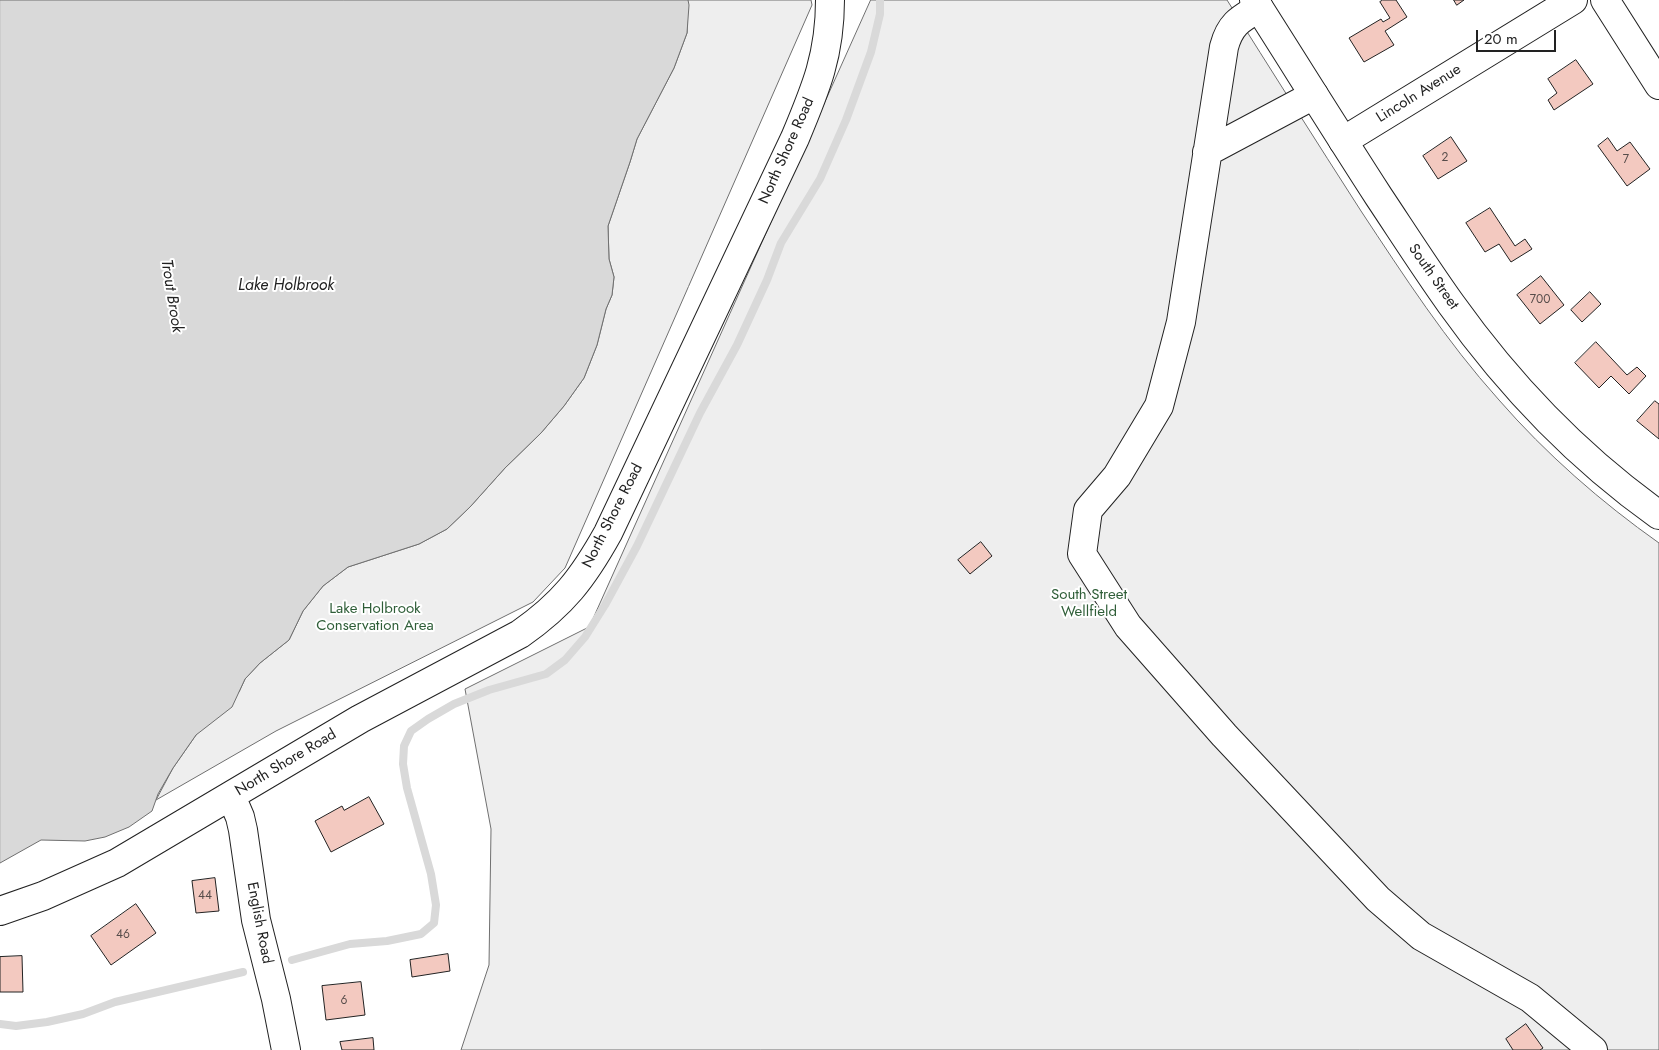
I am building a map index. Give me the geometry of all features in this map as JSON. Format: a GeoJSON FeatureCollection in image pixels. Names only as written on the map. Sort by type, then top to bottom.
{"type":"FeatureCollection","features":[{"type":"Feature","properties":{"kind":"street","name":"North Shore Road"},"geometry":{"type":"LineString","coordinates":[[0,911],[68,885],[117,863],[360,719],[520,634],[550,612],[577,584],[608,532],[795,138],[814,93],[824,60],[829,28],[830,0]]}},
{"type":"Feature","properties":{"kind":"street","name":"Lincoln Avenue"},"geometry":{"type":"LineString","coordinates":[[1343,141],[1572,0]]}},
{"type":"Feature","properties":{"kind":"street"},"geometry":{"type":"LineString","coordinates":[[1605,0],[1659,85]]}},
{"type":"Feature","properties":{"kind":"street","name":"South Street"},"geometry":{"type":"LineString","coordinates":[[1256,4],[1343,141],[1451,304],[1504,372],[1537,408],[1588,457],[1659,516]]}},
{"type":"Feature","properties":{"kind":"street"},"geometry":{"type":"LineString","coordinates":[[1256,4],[1236,21],[1227,34],[1206,152],[1181,322],[1158,406],[1118,476],[1088,510],[1082,554],[1128,626],[1224,735],[1378,899],[1421,936],[1530,998],[1593,1050]]}},
{"type":"Feature","properties":{"kind":"street"},"geometry":{"type":"LineString","coordinates":[[1206,152],[1314,95]]}},
{"type":"Feature","properties":{"kind":"street","name":"English Road"},"geometry":{"type":"LineString","coordinates":[[230,796],[240,817],[243,830],[256,920],[276,998],[286,1050]]}},
{"type":"Feature","properties":{"kind":"green space","name":"Lake Holbrook Conservation Area"},"geometry":{"type":"Polygon","coordinates":[[[688,0],[811,0],[812,5],[565,568],[533,602],[276,731],[156,800],[173,768],[196,735],[239,692],[245,679],[260,663],[289,640],[303,611],[323,586],[348,567],[419,544],[447,529],[541,433],[584,378],[597,345],[606,309],[612,295],[614,277],[609,259],[608,226],[637,139],[674,68],[687,33],[688,0]]]}},
{"type":"Feature","properties":{"kind":"green space","name":"South Street Wellfield"},"geometry":{"type":"Polygon","coordinates":[[[871,0],[1227,0],[1393,260],[1461,355],[1517,420],[1555,458],[1595,494],[1659,543],[1659,1050],[461,1050],[489,965],[491,829],[465,689],[589,627],[871,0]]]}},
{"type":"Feature","properties":{"kind":"water","name":"Lake Holbrook"},"geometry":{"type":"Polygon","coordinates":[[[0,0],[688,0],[689,5],[687,33],[674,68],[637,139],[608,226],[609,259],[614,277],[612,295],[606,309],[597,345],[584,378],[564,406],[541,433],[447,529],[419,544],[348,567],[323,586],[303,611],[289,640],[260,663],[245,679],[232,707],[196,735],[173,768],[158,794],[152,811],[129,827],[105,837],[85,841],[41,840],[0,863],[0,0]]]}},
{"type":"Feature","properties":{"kind":"building"},"geometry":{"type":"Polygon","coordinates":[[[1383,0],[1396,0],[1407,17],[1385,31],[1394,45],[1364,62],[1349,38],[1381,19],[1383,22],[1390,18],[1380,2],[1383,0]]]}},
{"type":"Feature","properties":{"kind":"building"},"geometry":{"type":"Polygon","coordinates":[[[1454,0],[1464,0],[1457,5],[1454,0]]]}},
{"type":"Feature","properties":{"kind":"building"},"geometry":{"type":"Polygon","coordinates":[[[1576,60],[1593,84],[1554,110],[1548,100],[1557,93],[1548,79],[1576,60]]]}},
{"type":"Feature","properties":{"kind":"building"},"geometry":{"type":"Polygon","coordinates":[[[1451,137],[1467,161],[1438,179],[1423,156],[1451,137]]]}},
{"type":"Feature","properties":{"kind":"building"},"geometry":{"type":"Polygon","coordinates":[[[1608,138],[1617,151],[1630,142],[1650,169],[1627,186],[1598,146],[1608,138]]]}},
{"type":"Feature","properties":{"kind":"building"},"geometry":{"type":"Polygon","coordinates":[[[1490,208],[1515,246],[1525,239],[1532,249],[1511,262],[1499,244],[1485,252],[1466,223],[1490,208]]]}},
{"type":"Feature","properties":{"kind":"building"},"geometry":{"type":"Polygon","coordinates":[[[1541,276],[1564,305],[1540,324],[1517,295],[1541,276]]]}},
{"type":"Feature","properties":{"kind":"building"},"geometry":{"type":"Polygon","coordinates":[[[1590,292],[1601,304],[1582,322],[1571,310],[1590,292]]]}},
{"type":"Feature","properties":{"kind":"building"},"geometry":{"type":"Polygon","coordinates":[[[1596,342],[1627,375],[1637,367],[1646,376],[1629,394],[1611,376],[1599,388],[1575,363],[1596,342]]]}},
{"type":"Feature","properties":{"kind":"building"},"geometry":{"type":"Polygon","coordinates":[[[1655,401],[1659,404],[1659,439],[1637,421],[1655,401]]]}},
{"type":"Feature","properties":{"kind":"building"},"geometry":{"type":"Polygon","coordinates":[[[981,542],[992,556],[970,574],[958,560],[981,542]]]}},
{"type":"Feature","properties":{"kind":"building"},"geometry":{"type":"Polygon","coordinates":[[[369,797],[384,824],[331,852],[315,821],[342,806],[344,810],[369,797]]]}},
{"type":"Feature","properties":{"kind":"building"},"geometry":{"type":"Polygon","coordinates":[[[215,878],[219,911],[196,913],[192,881],[215,878]]]}},
{"type":"Feature","properties":{"kind":"building"},"geometry":{"type":"Polygon","coordinates":[[[136,904],[156,933],[111,965],[91,936],[136,904]]]}},
{"type":"Feature","properties":{"kind":"building"},"geometry":{"type":"Polygon","coordinates":[[[448,954],[450,971],[412,977],[410,960],[448,954]]]}},
{"type":"Feature","properties":{"kind":"building"},"geometry":{"type":"Polygon","coordinates":[[[22,956],[23,992],[0,992],[0,957],[22,956]]]}},
{"type":"Feature","properties":{"kind":"building"},"geometry":{"type":"Polygon","coordinates":[[[361,982],[365,1015],[326,1020],[322,986],[361,982]]]}},
{"type":"Feature","properties":{"kind":"building"},"geometry":{"type":"Polygon","coordinates":[[[1526,1024],[1543,1048],[1540,1050],[1513,1050],[1506,1039],[1526,1024]]]}},
{"type":"Feature","properties":{"kind":"building"},"geometry":{"type":"Polygon","coordinates":[[[373,1038],[374,1050],[342,1050],[340,1042],[373,1038]]]}},
{"type":"Feature","properties":{"kind":"waterway"},"geometry":{"type":"LineString","coordinates":[[292,960],[350,944],[387,941],[421,934],[434,923],[436,905],[431,874],[407,788],[403,764],[404,746],[411,731],[454,704],[489,690],[546,674],[565,660],[585,637],[637,546],[700,413],[737,345],[767,280],[781,243],[820,179],[846,120],[871,52],[880,14],[880,0]]}},
{"type":"Feature","properties":{"kind":"waterway"},"geometry":{"type":"LineString","coordinates":[[0,1024],[16,1026],[47,1022],[83,1014],[115,1002],[243,972]]}},
{"type":"Feature","properties":{"kind":"water label","name":"Trout Brook"},"geometry":{"type":"Point","coordinates":[171,296]}}]}
